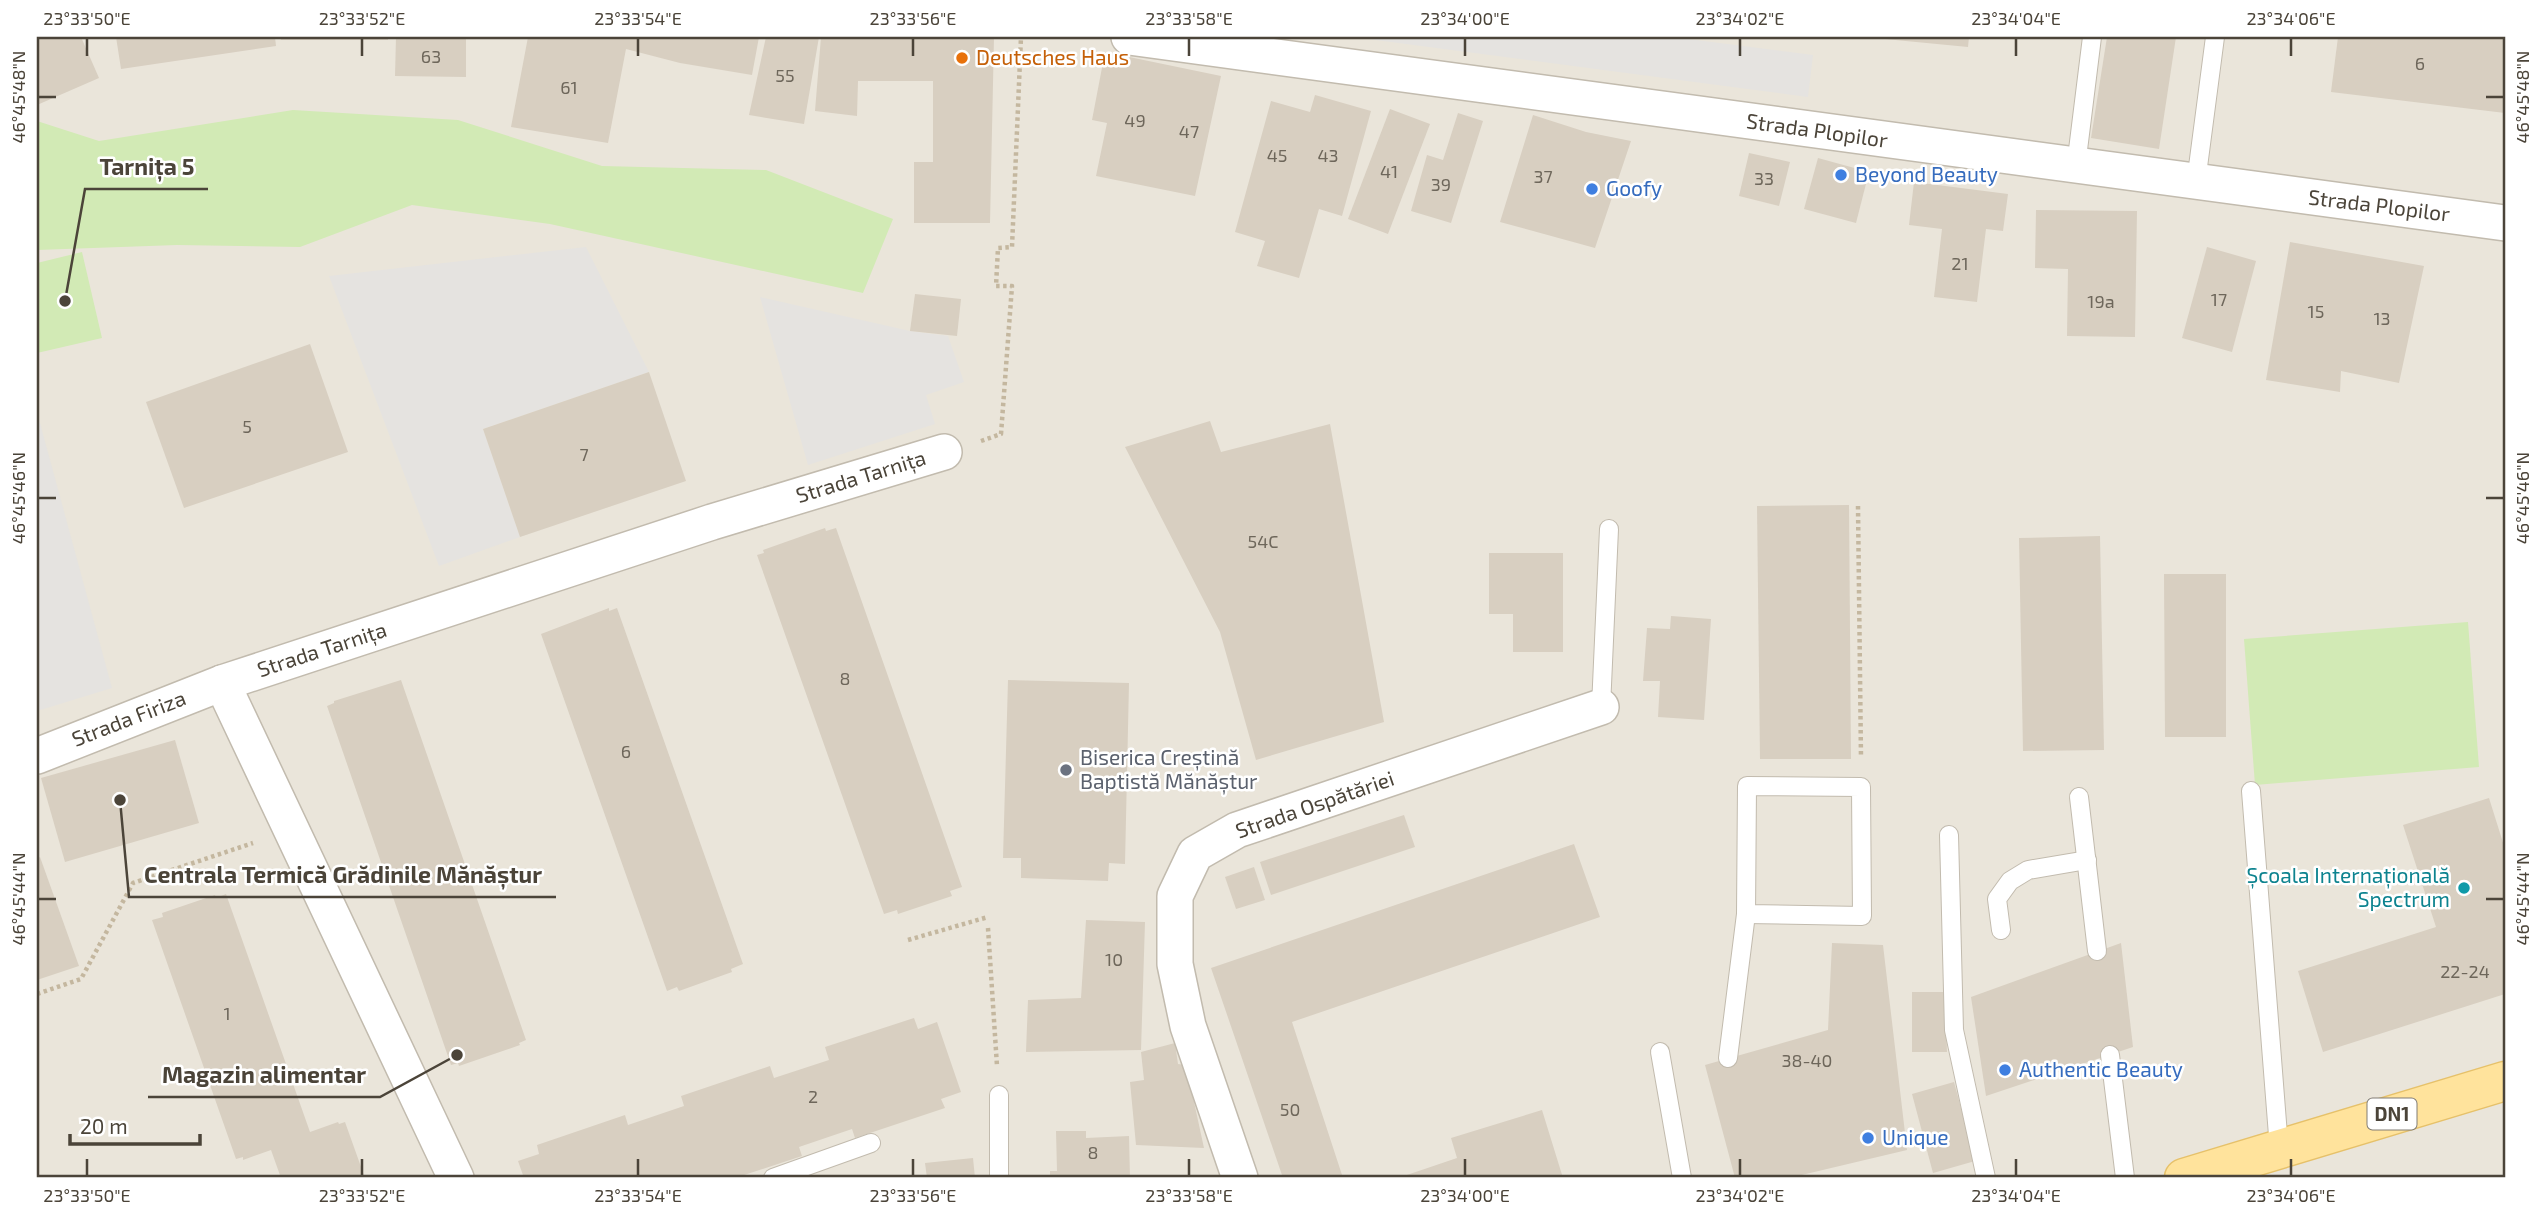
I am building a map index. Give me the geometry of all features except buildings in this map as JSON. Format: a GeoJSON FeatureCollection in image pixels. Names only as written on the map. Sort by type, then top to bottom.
{"type":"FeatureCollection","features":[{"type":"Feature","properties":{"kind":"main road","name":"DN1"},"geometry":{"type":"LineString","coordinates":[[2183,1178],[2505,1081]]}},
{"type":"Feature","properties":{"kind":"street","name":"Strada Plopilor"},"geometry":{"type":"LineString","coordinates":[[1129,37],[2505,223]]}},
{"type":"Feature","properties":{"kind":"street","name":"Strada Tarnița"},"geometry":{"type":"LineString","coordinates":[[222,684],[699,526],[944,452]]}},
{"type":"Feature","properties":{"kind":"street","name":"Strada Firiza"},"geometry":{"type":"LineString","coordinates":[[37,756],[222,684]]}},
{"type":"Feature","properties":{"kind":"street"},"geometry":{"type":"LineString","coordinates":[[222,684],[456,1178]]}},
{"type":"Feature","properties":{"kind":"street","name":"Strada Ospătăriei"},"geometry":{"type":"LineString","coordinates":[[1240,1178],[1188,1026],[1175,964],[1175,896],[1195,854],[1237,830],[1601,707]]}},
{"type":"Feature","properties":{"kind":"lane"},"geometry":{"type":"LineString","coordinates":[[2076,166],[2092,37]]}},
{"type":"Feature","properties":{"kind":"lane"},"geometry":{"type":"LineString","coordinates":[[2196,183],[2215,37]]}},
{"type":"Feature","properties":{"kind":"lane"},"geometry":{"type":"LineString","coordinates":[[1601,707],[1609,529]]}},
{"type":"Feature","properties":{"kind":"lane"},"geometry":{"type":"LineString","coordinates":[[1728,1058],[1746,915],[1747,786],[1861,787],[1862,916],[1746,915]]}},
{"type":"Feature","properties":{"kind":"lane"},"geometry":{"type":"LineString","coordinates":[[2251,791],[2279,1148]]}},
{"type":"Feature","properties":{"kind":"lane"},"geometry":{"type":"LineString","coordinates":[[2079,797],[2097,951]]}},
{"type":"Feature","properties":{"kind":"lane"},"geometry":{"type":"LineString","coordinates":[[1949,835],[1954,1030],[1986,1178]]}},
{"type":"Feature","properties":{"kind":"lane"},"geometry":{"type":"LineString","coordinates":[[2001,930],[1997,899],[2010,881],[2028,870],[2087,860]]}},
{"type":"Feature","properties":{"kind":"lane"},"geometry":{"type":"LineString","coordinates":[[1660,1052],[1682,1178]]}},
{"type":"Feature","properties":{"kind":"lane"},"geometry":{"type":"LineString","coordinates":[[2110,1055],[2125,1178]]}},
{"type":"Feature","properties":{"kind":"lane"},"geometry":{"type":"LineString","coordinates":[[999,1095],[999,1178]]}},
{"type":"Feature","properties":{"kind":"lane"},"geometry":{"type":"LineString","coordinates":[[773,1178],[871,1143]]}},
{"type":"Feature","properties":{"kind":"path"},"geometry":{"type":"LineString","coordinates":[[1001,434],[1012,286],[996,286],[998,248],[1012,247],[1021,37]]}},
{"type":"Feature","properties":{"kind":"path"},"geometry":{"type":"LineString","coordinates":[[1858,506],[1861,787]]}},
{"type":"Feature","properties":{"kind":"path"},"geometry":{"type":"LineString","coordinates":[[37,994],[81,979],[133,883],[290,830]]}},
{"type":"Feature","properties":{"kind":"path"},"geometry":{"type":"LineString","coordinates":[[908,940],[988,917]]}},
{"type":"Feature","properties":{"kind":"path"},"geometry":{"type":"LineString","coordinates":[[988,928],[999,1095]]}},
{"type":"Feature","properties":{"kind":"shaded area"},"geometry":{"type":"Polygon","coordinates":[[[37,37],[2505,37],[2505,1178],[37,1178],[37,37]]]}},
{"type":"Feature","properties":{"kind":"shaded area"},"geometry":{"type":"Polygon","coordinates":[[[1353,37],[1673,37],[1813,55],[1808,97],[1353,37]]]}},
{"type":"Feature","properties":{"kind":"shaded area"},"geometry":{"type":"Polygon","coordinates":[[[586,247],[649,372],[483,429],[520,537],[439,566],[329,276],[586,247]]]}},
{"type":"Feature","properties":{"kind":"shaded area"},"geometry":{"type":"Polygon","coordinates":[[[760,297],[910,331],[948,336],[964,382],[926,395],[935,424],[808,465],[760,297]]]}},
{"type":"Feature","properties":{"kind":"shaded area"},"geometry":{"type":"Polygon","coordinates":[[[37,412],[112,688],[37,711],[37,412]]]}},
{"type":"Feature","properties":{"kind":"green space"},"geometry":{"type":"Polygon","coordinates":[[[293,110],[458,120],[602,166],[766,170],[893,219],[863,293],[550,224],[412,205],[300,247],[177,245],[37,250],[37,121],[99,141],[293,110]]]}},
{"type":"Feature","properties":{"kind":"green space"},"geometry":{"type":"Polygon","coordinates":[[[82,252],[102,338],[37,353],[37,263],[82,252]]]}},
{"type":"Feature","properties":{"kind":"green space"},"geometry":{"type":"Polygon","coordinates":[[[2468,622],[2479,767],[2255,785],[2244,639],[2468,622]]]}},
{"type":"Feature","properties":{"kind":"place","name":"Deutsches Haus"},"geometry":{"type":"Point","coordinates":[962,58]}},
{"type":"Feature","properties":{"kind":"place","name":"Beyond Beauty"},"geometry":{"type":"Point","coordinates":[1841,175]}},
{"type":"Feature","properties":{"kind":"place","name":"Goofy"},"geometry":{"type":"Point","coordinates":[1592,189]}},
{"type":"Feature","properties":{"kind":"place","name":"Tarnița 5"},"geometry":{"type":"Point","coordinates":[65,301]}},
{"type":"Feature","properties":{"kind":"place","name":"Biserica Creștină Baptistă Mănăștur"},"geometry":{"type":"Point","coordinates":[1066,770]}},
{"type":"Feature","properties":{"kind":"place","name":"Centrala Termică Grădinile Mănăștur"},"geometry":{"type":"Point","coordinates":[120,800]}},
{"type":"Feature","properties":{"kind":"place","name":"Școala Internațională Spectrum"},"geometry":{"type":"Point","coordinates":[2464,888]}},
{"type":"Feature","properties":{"kind":"place","name":"Magazin alimentar"},"geometry":{"type":"Point","coordinates":[457,1055]}},
{"type":"Feature","properties":{"kind":"place","name":"Authentic Beauty"},"geometry":{"type":"Point","coordinates":[2005,1070]}},
{"type":"Feature","properties":{"kind":"place","name":"Unique"},"geometry":{"type":"Point","coordinates":[1868,1138]}}]}
